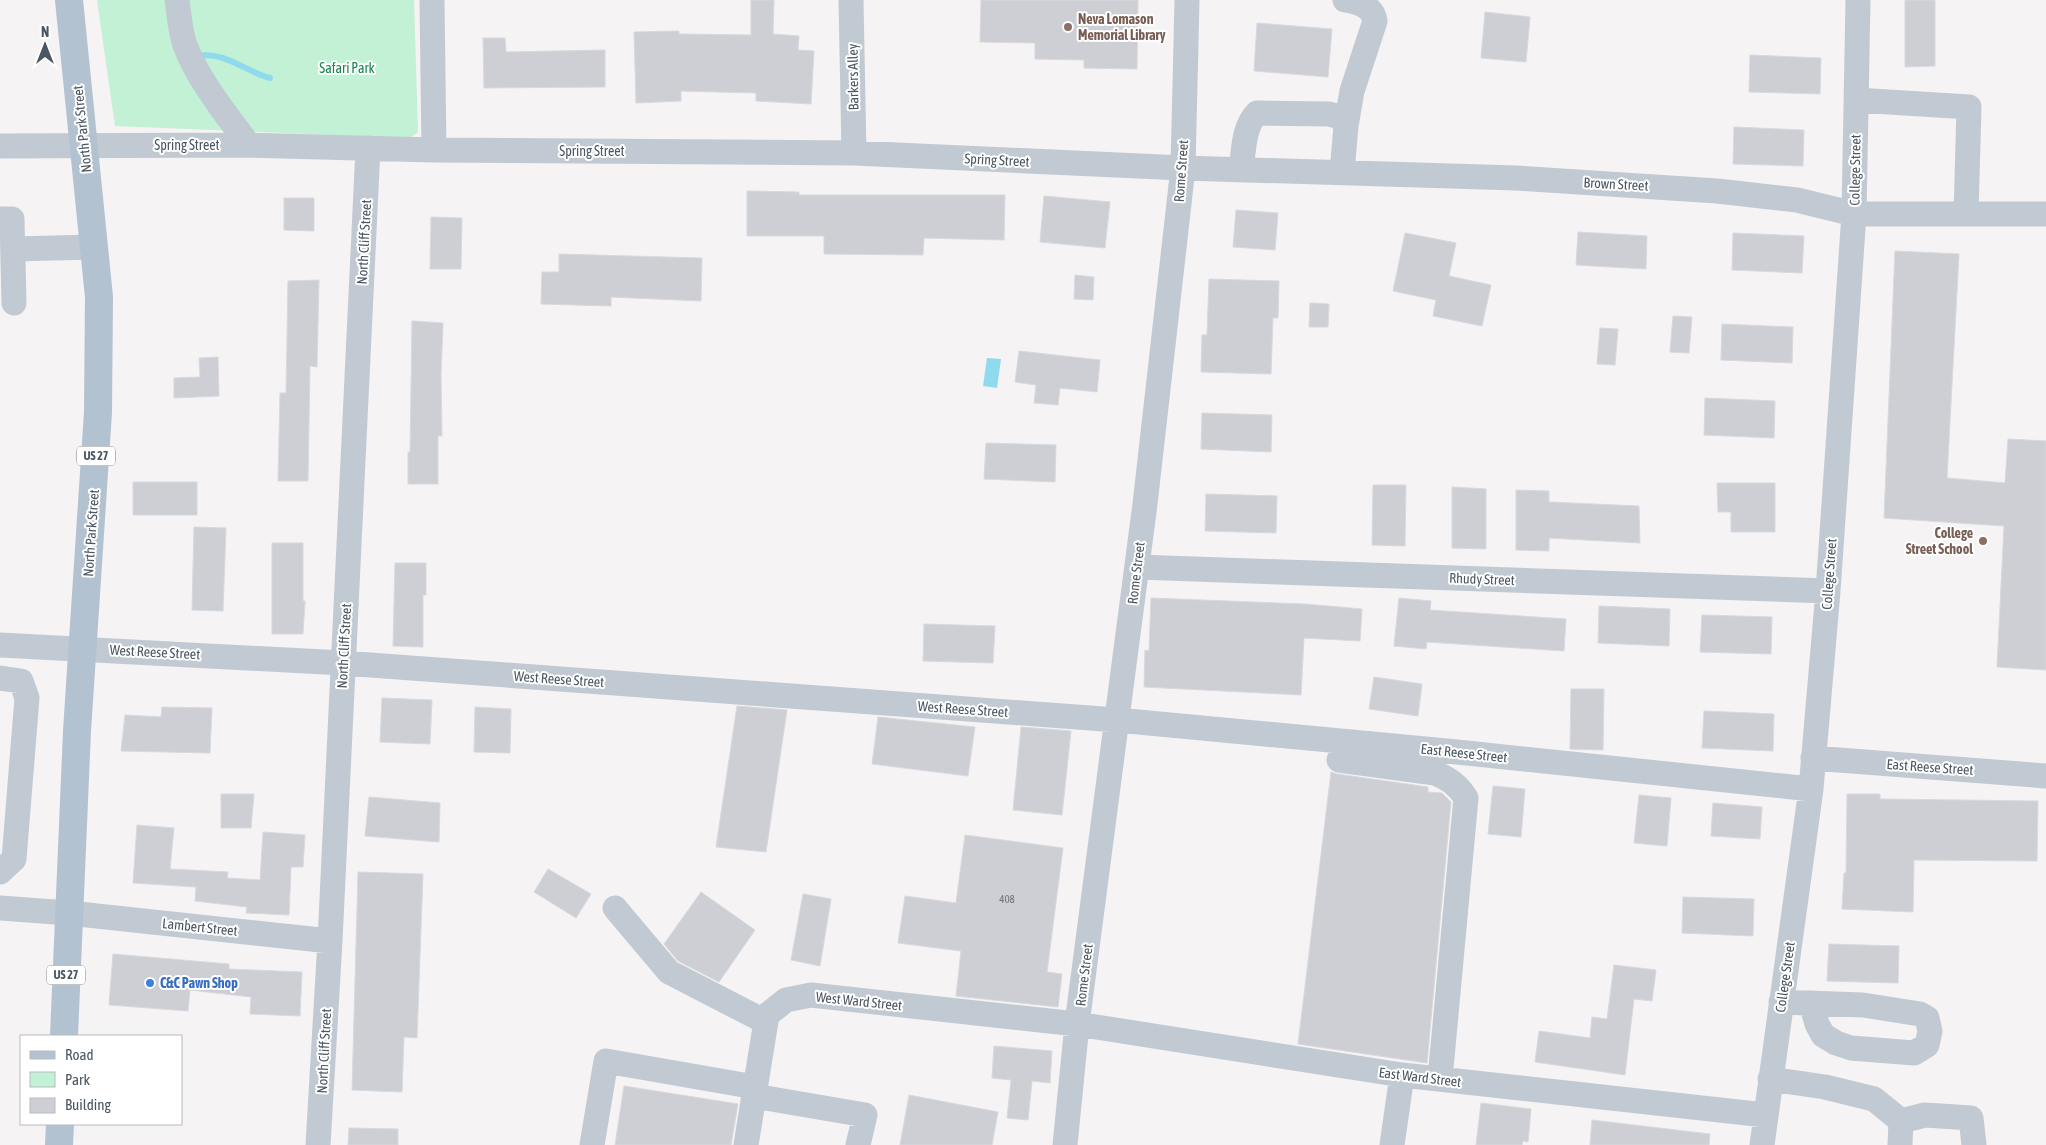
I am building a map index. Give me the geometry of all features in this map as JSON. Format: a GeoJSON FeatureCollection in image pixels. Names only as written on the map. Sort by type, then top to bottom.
{"type":"FeatureCollection","features":[{"type":"Feature","properties":{"kind":"main road","name":"North Park Street"},"geometry":{"type":"LineString","coordinates":[[64,1035],[77,730],[98,412],[99,297],[69,0]]}},
{"type":"Feature","properties":{"kind":"main road"},"geometry":{"type":"LineString","coordinates":[[59,1145],[60,1125]]}},
{"type":"Feature","properties":{"kind":"street"},"geometry":{"type":"LineString","coordinates":[[177,0],[184,43],[195,66],[223,110],[249,145]]}},
{"type":"Feature","properties":{"kind":"street"},"geometry":{"type":"LineString","coordinates":[[432,0],[434,150]]}},
{"type":"Feature","properties":{"kind":"street","name":"Barkers Alley"},"geometry":{"type":"LineString","coordinates":[[851,0],[854,153]]}},
{"type":"Feature","properties":{"kind":"street","name":"Rome Street"},"geometry":{"type":"LineString","coordinates":[[1065,1145],[1077,1024],[1137,567],[1183,168],[1187,0]]}},
{"type":"Feature","properties":{"kind":"street"},"geometry":{"type":"LineString","coordinates":[[1342,172],[1346,126],[1352,91],[1375,21],[1374,14],[1366,6],[1345,0]]}},
{"type":"Feature","properties":{"kind":"street","name":"College Street"},"geometry":{"type":"LineString","coordinates":[[1762,1145],[1811,789],[1828,591],[1854,214],[1858,0]]}},
{"type":"Feature","properties":{"kind":"street"},"geometry":{"type":"LineString","coordinates":[[1856,100],[1968,107],[1966,214]]}},
{"type":"Feature","properties":{"kind":"street"},"geometry":{"type":"LineString","coordinates":[[1241,170],[1247,131],[1251,119],[1257,113],[1329,114],[1340,117],[1346,126]]}},
{"type":"Feature","properties":{"kind":"street","name":"Spring Street"},"geometry":{"type":"LineString","coordinates":[[0,146],[249,145],[434,150],[854,153],[1183,168]]}},
{"type":"Feature","properties":{"kind":"street","name":"North Cliff Street"},"geometry":{"type":"LineString","coordinates":[[318,1145],[330,941],[368,148]]}},
{"type":"Feature","properties":{"kind":"street","name":"Brown Street"},"geometry":{"type":"LineString","coordinates":[[1183,168],[1516,178],[1717,190],[1797,200],[1854,214],[2046,214]]}},
{"type":"Feature","properties":{"kind":"street"},"geometry":{"type":"LineString","coordinates":[[0,219],[12,219],[14,304]]}},
{"type":"Feature","properties":{"kind":"street"},"geometry":{"type":"LineString","coordinates":[[13,249],[94,247]]}},
{"type":"Feature","properties":{"kind":"street","name":"Rhudy Street"},"geometry":{"type":"LineString","coordinates":[[1137,567],[1828,591]]}},
{"type":"Feature","properties":{"kind":"street","name":"West Reese Street"},"geometry":{"type":"LineString","coordinates":[[0,645],[343,663],[1117,720]]}},
{"type":"Feature","properties":{"kind":"street"},"geometry":{"type":"LineString","coordinates":[[0,678],[21,681],[27,698],[14,859],[0,872]]}},
{"type":"Feature","properties":{"kind":"street","name":"East Reese Street"},"geometry":{"type":"LineString","coordinates":[[1117,720],[1457,752],[1811,789]]}},
{"type":"Feature","properties":{"kind":"street","name":"East Reese Street"},"geometry":{"type":"LineString","coordinates":[[1813,758],[2046,776]]}},
{"type":"Feature","properties":{"kind":"street"},"geometry":{"type":"LineString","coordinates":[[1339,760],[1435,773],[1449,779],[1461,788],[1466,798],[1440,1079]]}},
{"type":"Feature","properties":{"kind":"street","name":"Lambert Street"},"geometry":{"type":"LineString","coordinates":[[0,908],[69,913],[330,941]]}},
{"type":"Feature","properties":{"kind":"street"},"geometry":{"type":"LineString","coordinates":[[615,908],[669,972],[766,1022],[754,1091],[752,1141]]}},
{"type":"Feature","properties":{"kind":"street","name":"West Ward Street"},"geometry":{"type":"LineString","coordinates":[[766,1022],[767,1015],[786,1000],[811,996],[1077,1024]]}},
{"type":"Feature","properties":{"kind":"street"},"geometry":{"type":"LineString","coordinates":[[1781,1002],[1811,1003]]}},
{"type":"Feature","properties":{"kind":"street","name":"East Ward Street"},"geometry":{"type":"LineString","coordinates":[[1077,1024],[1402,1075],[1765,1115]]}},
{"type":"Feature","properties":{"kind":"street"},"geometry":{"type":"LineString","coordinates":[[592,1145],[606,1061],[865,1114],[858,1145]]}},
{"type":"Feature","properties":{"kind":"street"},"geometry":{"type":"LineString","coordinates":[[1392,1145],[1402,1075]]}},
{"type":"Feature","properties":{"kind":"street"},"geometry":{"type":"LineString","coordinates":[[1770,1079],[1825,1087],[1874,1099],[1901,1133],[1925,1115],[1971,1118],[1974,1145]]}},
{"type":"Feature","properties":{"kind":"green space","name":"Safari Park"},"geometry":{"type":"Polygon","coordinates":[[[97,0],[414,0],[418,132],[410,138],[115,126],[97,0]]]}},
{"type":"Feature","properties":{"kind":"water"},"geometry":{"type":"Polygon","coordinates":[[[987,358],[1001,359],[997,388],[983,386],[987,358]]]}},
{"type":"Feature","properties":{"kind":"building"},"geometry":{"type":"Polygon","coordinates":[[[751,0],[774,0],[773,34],[799,36],[798,50],[814,51],[811,104],[756,101],[756,93],[681,91],[681,101],[636,103],[634,32],[679,31],[679,34],[751,35],[751,0]]]}},
{"type":"Feature","properties":{"kind":"building","name":"Neva Lomason Memorial Library"},"geometry":{"type":"Polygon","coordinates":[[[981,0],[1138,0],[1137,69],[1084,68],[1084,60],[1035,59],[1035,43],[980,42],[981,0]]]}},
{"type":"Feature","properties":{"kind":"building"},"geometry":{"type":"Polygon","coordinates":[[[1905,0],[1935,0],[1935,66],[1905,67],[1905,0]]]}},
{"type":"Feature","properties":{"kind":"building"},"geometry":{"type":"Polygon","coordinates":[[[1485,12],[1530,17],[1526,62],[1481,58],[1485,12]]]}},
{"type":"Feature","properties":{"kind":"building"},"geometry":{"type":"Polygon","coordinates":[[[1257,23],[1332,29],[1328,77],[1254,71],[1257,23]]]}},
{"type":"Feature","properties":{"kind":"building"},"geometry":{"type":"Polygon","coordinates":[[[483,38],[505,38],[506,52],[605,50],[605,87],[484,88],[483,38]]]}},
{"type":"Feature","properties":{"kind":"building"},"geometry":{"type":"Polygon","coordinates":[[[1750,55],[1821,58],[1820,94],[1749,92],[1750,55]]]}},
{"type":"Feature","properties":{"kind":"building"},"geometry":{"type":"Polygon","coordinates":[[[1734,127],[1804,130],[1803,166],[1733,164],[1734,127]]]}},
{"type":"Feature","properties":{"kind":"building"},"geometry":{"type":"Polygon","coordinates":[[[747,191],[799,192],[799,195],[1005,195],[1004,240],[924,238],[923,255],[824,254],[824,236],[747,236],[747,191]]]}},
{"type":"Feature","properties":{"kind":"building"},"geometry":{"type":"Polygon","coordinates":[[[1044,196],[1110,202],[1105,248],[1040,242],[1044,196]]]}},
{"type":"Feature","properties":{"kind":"building"},"geometry":{"type":"Polygon","coordinates":[[[284,198],[314,198],[314,231],[284,230],[284,198]]]}},
{"type":"Feature","properties":{"kind":"building"},"geometry":{"type":"Polygon","coordinates":[[[1236,210],[1278,213],[1275,250],[1233,247],[1236,210]]]}},
{"type":"Feature","properties":{"kind":"building"},"geometry":{"type":"Polygon","coordinates":[[[431,217],[462,218],[461,269],[430,269],[431,217]]]}},
{"type":"Feature","properties":{"kind":"building"},"geometry":{"type":"Polygon","coordinates":[[[1578,232],[1647,236],[1646,269],[1576,265],[1578,232]]]}},
{"type":"Feature","properties":{"kind":"building"},"geometry":{"type":"Polygon","coordinates":[[[1405,233],[1456,243],[1449,276],[1491,285],[1482,326],[1433,316],[1436,300],[1393,291],[1405,233]]]}},
{"type":"Feature","properties":{"kind":"building"},"geometry":{"type":"Polygon","coordinates":[[[1733,233],[1804,236],[1802,273],[1732,270],[1733,233]]]}},
{"type":"Feature","properties":{"kind":"building"},"geometry":{"type":"Polygon","coordinates":[[[1895,251],[1959,254],[1947,478],[2005,483],[2008,439],[2046,441],[2046,670],[1997,667],[2004,526],[1884,518],[1895,251]]]}},
{"type":"Feature","properties":{"kind":"building"},"geometry":{"type":"Polygon","coordinates":[[[559,254],[702,258],[701,301],[611,297],[611,306],[541,304],[542,272],[559,272],[559,254]]]}},
{"type":"Feature","properties":{"kind":"building"},"geometry":{"type":"Polygon","coordinates":[[[1075,275],[1094,277],[1093,300],[1074,299],[1075,275]]]}},
{"type":"Feature","properties":{"kind":"building"},"geometry":{"type":"Polygon","coordinates":[[[1209,279],[1279,281],[1278,318],[1273,318],[1271,374],[1201,372],[1202,335],[1207,335],[1209,279]]]}},
{"type":"Feature","properties":{"kind":"building"},"geometry":{"type":"Polygon","coordinates":[[[319,280],[317,367],[310,366],[308,481],[278,481],[280,393],[286,393],[288,281],[319,280]]]}},
{"type":"Feature","properties":{"kind":"building"},"geometry":{"type":"Polygon","coordinates":[[[1310,303],[1329,304],[1328,327],[1309,327],[1310,303]]]}},
{"type":"Feature","properties":{"kind":"building"},"geometry":{"type":"Polygon","coordinates":[[[1673,316],[1692,317],[1689,353],[1670,352],[1673,316]]]}},
{"type":"Feature","properties":{"kind":"building"},"geometry":{"type":"Polygon","coordinates":[[[412,321],[443,323],[441,374],[442,436],[438,436],[438,484],[408,484],[412,321]]]}},
{"type":"Feature","properties":{"kind":"building"},"geometry":{"type":"Polygon","coordinates":[[[1722,324],[1793,327],[1792,363],[1721,360],[1722,324]]]}},
{"type":"Feature","properties":{"kind":"building"},"geometry":{"type":"Polygon","coordinates":[[[1600,328],[1618,329],[1615,365],[1597,364],[1600,328]]]}},
{"type":"Feature","properties":{"kind":"building"},"geometry":{"type":"Polygon","coordinates":[[[1019,351],[1100,360],[1097,392],[1060,388],[1058,405],[1034,403],[1036,385],[1015,382],[1019,351]]]}},
{"type":"Feature","properties":{"kind":"building"},"geometry":{"type":"Polygon","coordinates":[[[218,357],[219,396],[174,398],[174,378],[200,377],[199,358],[218,357]]]}},
{"type":"Feature","properties":{"kind":"building"},"geometry":{"type":"Polygon","coordinates":[[[1705,398],[1775,401],[1774,438],[1704,435],[1705,398]]]}},
{"type":"Feature","properties":{"kind":"building"},"geometry":{"type":"Polygon","coordinates":[[[1202,413],[1272,415],[1271,452],[1201,449],[1202,413]]]}},
{"type":"Feature","properties":{"kind":"building"},"geometry":{"type":"Polygon","coordinates":[[[986,443],[1056,445],[1055,482],[984,479],[986,443]]]}},
{"type":"Feature","properties":{"kind":"building"},"geometry":{"type":"Polygon","coordinates":[[[133,482],[197,482],[197,515],[133,515],[133,482]]]}},
{"type":"Feature","properties":{"kind":"building"},"geometry":{"type":"Polygon","coordinates":[[[1717,483],[1775,483],[1775,532],[1731,532],[1731,512],[1718,512],[1717,483]]]}},
{"type":"Feature","properties":{"kind":"building"},"geometry":{"type":"Polygon","coordinates":[[[1373,485],[1406,485],[1405,546],[1372,545],[1373,485]]]}},
{"type":"Feature","properties":{"kind":"building"},"geometry":{"type":"Polygon","coordinates":[[[1452,487],[1486,489],[1486,549],[1452,548],[1452,487]]]}},
{"type":"Feature","properties":{"kind":"building"},"geometry":{"type":"Polygon","coordinates":[[[1516,490],[1549,491],[1549,502],[1639,506],[1640,543],[1549,538],[1549,551],[1516,550],[1516,490]]]}},
{"type":"Feature","properties":{"kind":"building"},"geometry":{"type":"Polygon","coordinates":[[[1206,494],[1277,496],[1276,533],[1205,531],[1206,494]]]}},
{"type":"Feature","properties":{"kind":"building"},"geometry":{"type":"Polygon","coordinates":[[[194,527],[226,528],[223,611],[192,610],[194,527]]]}},
{"type":"Feature","properties":{"kind":"building"},"geometry":{"type":"Polygon","coordinates":[[[272,543],[303,543],[303,601],[305,601],[303,634],[272,634],[272,543]]]}},
{"type":"Feature","properties":{"kind":"building"},"geometry":{"type":"Polygon","coordinates":[[[395,563],[426,563],[426,595],[423,595],[423,647],[393,646],[395,563]]]}},
{"type":"Feature","properties":{"kind":"building"},"geometry":{"type":"Polygon","coordinates":[[[1151,598],[1305,604],[1362,609],[1360,641],[1304,638],[1301,695],[1144,687],[1145,650],[1149,651],[1151,598]]]}},
{"type":"Feature","properties":{"kind":"building"},"geometry":{"type":"Polygon","coordinates":[[[1399,598],[1431,601],[1430,610],[1566,619],[1564,651],[1427,642],[1426,649],[1394,646],[1399,598]]]}},
{"type":"Feature","properties":{"kind":"building"},"geometry":{"type":"Polygon","coordinates":[[[1599,606],[1670,609],[1669,646],[1598,643],[1599,606]]]}},
{"type":"Feature","properties":{"kind":"building"},"geometry":{"type":"Polygon","coordinates":[[[1702,615],[1772,617],[1771,654],[1700,652],[1702,615]]]}},
{"type":"Feature","properties":{"kind":"building"},"geometry":{"type":"Polygon","coordinates":[[[924,624],[995,626],[993,663],[923,661],[924,624]]]}},
{"type":"Feature","properties":{"kind":"building"},"geometry":{"type":"Polygon","coordinates":[[[1374,677],[1422,684],[1418,716],[1369,709],[1374,677]]]}},
{"type":"Feature","properties":{"kind":"building"},"geometry":{"type":"Polygon","coordinates":[[[1571,689],[1604,689],[1603,750],[1570,749],[1571,689]]]}},
{"type":"Feature","properties":{"kind":"building"},"geometry":{"type":"Polygon","coordinates":[[[382,698],[432,700],[430,744],[380,742],[382,698]]]}},
{"type":"Feature","properties":{"kind":"building"},"geometry":{"type":"Polygon","coordinates":[[[737,706],[787,710],[766,852],[716,847],[737,706]]]}},
{"type":"Feature","properties":{"kind":"building"},"geometry":{"type":"Polygon","coordinates":[[[162,707],[212,708],[210,753],[121,751],[125,715],[161,717],[162,707]]]}},
{"type":"Feature","properties":{"kind":"building"},"geometry":{"type":"Polygon","coordinates":[[[475,707],[511,709],[510,753],[474,752],[475,707]]]}},
{"type":"Feature","properties":{"kind":"building"},"geometry":{"type":"Polygon","coordinates":[[[1704,711],[1774,714],[1773,751],[1702,748],[1704,711]]]}},
{"type":"Feature","properties":{"kind":"building"},"geometry":{"type":"Polygon","coordinates":[[[878,717],[975,727],[968,776],[872,764],[878,717]]]}},
{"type":"Feature","properties":{"kind":"building"},"geometry":{"type":"Polygon","coordinates":[[[1021,727],[1071,731],[1062,815],[1013,810],[1021,727]]]}},
{"type":"Feature","properties":{"kind":"building"},"geometry":{"type":"Polygon","coordinates":[[[1331,772],[1428,787],[1428,792],[1442,793],[1451,802],[1427,1063],[1298,1044],[1331,772]]]}},
{"type":"Feature","properties":{"kind":"building"},"geometry":{"type":"Polygon","coordinates":[[[1493,786],[1525,789],[1521,837],[1488,834],[1493,786]]]}},
{"type":"Feature","properties":{"kind":"building"},"geometry":{"type":"Polygon","coordinates":[[[221,794],[254,794],[251,828],[221,828],[221,794]]]}},
{"type":"Feature","properties":{"kind":"building"},"geometry":{"type":"Polygon","coordinates":[[[1847,794],[1880,794],[1880,799],[2038,801],[2037,861],[1914,860],[1913,912],[1842,909],[1844,873],[1846,873],[1847,794]]]}},
{"type":"Feature","properties":{"kind":"building"},"geometry":{"type":"Polygon","coordinates":[[[1639,795],[1671,798],[1667,846],[1634,843],[1639,795]]]}},
{"type":"Feature","properties":{"kind":"building"},"geometry":{"type":"Polygon","coordinates":[[[369,797],[440,803],[439,842],[365,836],[369,797]]]}},
{"type":"Feature","properties":{"kind":"building"},"geometry":{"type":"Polygon","coordinates":[[[1713,803],[1762,807],[1760,839],[1711,836],[1713,803]]]}},
{"type":"Feature","properties":{"kind":"building"},"geometry":{"type":"Polygon","coordinates":[[[137,825],[174,828],[170,869],[228,872],[227,878],[260,880],[263,832],[305,835],[303,867],[291,867],[289,915],[246,913],[247,907],[195,901],[196,887],[133,883],[137,825]]]}},
{"type":"Feature","properties":{"kind":"building"},"geometry":{"type":"Polygon","coordinates":[[[965,835],[1063,848],[1047,972],[1062,974],[1058,1007],[956,996],[961,951],[898,943],[905,896],[956,903],[965,835]]]}},
{"type":"Feature","properties":{"kind":"building"},"geometry":{"type":"Polygon","coordinates":[[[548,869],[591,894],[576,918],[534,892],[548,869]]]}},
{"type":"Feature","properties":{"kind":"building"},"geometry":{"type":"Polygon","coordinates":[[[358,872],[423,874],[417,1038],[404,1037],[402,1092],[352,1090],[358,872]]]}},
{"type":"Feature","properties":{"kind":"building"},"geometry":{"type":"Polygon","coordinates":[[[701,892],[755,930],[719,982],[678,961],[664,944],[701,892]]]}},
{"type":"Feature","properties":{"kind":"building"},"geometry":{"type":"Polygon","coordinates":[[[803,894],[831,899],[820,966],[791,960],[803,894]]]}},
{"type":"Feature","properties":{"kind":"building"},"geometry":{"type":"Polygon","coordinates":[[[1683,897],[1754,899],[1753,936],[1682,933],[1683,897]]]}},
{"type":"Feature","properties":{"kind":"building"},"geometry":{"type":"Polygon","coordinates":[[[1829,944],[1899,946],[1898,983],[1827,981],[1829,944]]]}},
{"type":"Feature","properties":{"kind":"building"},"geometry":{"type":"Polygon","coordinates":[[[113,954],[229,964],[229,969],[302,972],[300,1016],[250,1014],[251,997],[190,990],[188,1011],[109,1005],[113,954]]]}},
{"type":"Feature","properties":{"kind":"building"},"geometry":{"type":"Polygon","coordinates":[[[1614,965],[1656,970],[1652,1001],[1634,999],[1625,1075],[1535,1062],[1539,1031],[1590,1038],[1592,1017],[1607,1019],[1614,965]]]}},
{"type":"Feature","properties":{"kind":"building"},"geometry":{"type":"Polygon","coordinates":[[[994,1046],[1052,1051],[1050,1083],[1032,1081],[1028,1120],[1007,1118],[1011,1080],[992,1078],[994,1046]]]}},
{"type":"Feature","properties":{"kind":"building"},"geometry":{"type":"Polygon","coordinates":[[[624,1086],[738,1104],[731,1145],[615,1145],[624,1086]]]}},
{"type":"Feature","properties":{"kind":"building"},"geometry":{"type":"Polygon","coordinates":[[[909,1095],[998,1112],[992,1145],[900,1145],[909,1095]]]}},
{"type":"Feature","properties":{"kind":"building"},"geometry":{"type":"Polygon","coordinates":[[[1481,1103],[1531,1109],[1528,1142],[1523,1141],[1522,1145],[1476,1145],[1481,1103]]]}},
{"type":"Feature","properties":{"kind":"building"},"geometry":{"type":"Polygon","coordinates":[[[1592,1120],[1710,1134],[1709,1145],[1590,1145],[1592,1120]]]}},
{"type":"Feature","properties":{"kind":"building"},"geometry":{"type":"Polygon","coordinates":[[[349,1128],[398,1129],[398,1145],[348,1145],[349,1128]]]}},
{"type":"Feature","properties":{"kind":"waterway"},"geometry":{"type":"LineString","coordinates":[[199,56],[218,56],[270,78]]}},
{"type":"Feature","properties":{"kind":"place","name":"Neva Lomason Memorial Library"},"geometry":{"type":"Point","coordinates":[1068,27]}},
{"type":"Feature","properties":{"kind":"place","name":"College Street School"},"geometry":{"type":"Point","coordinates":[1983,541]}},
{"type":"Feature","properties":{"kind":"place","name":"C&C Pawn Shop"},"geometry":{"type":"Point","coordinates":[150,983]}}]}
